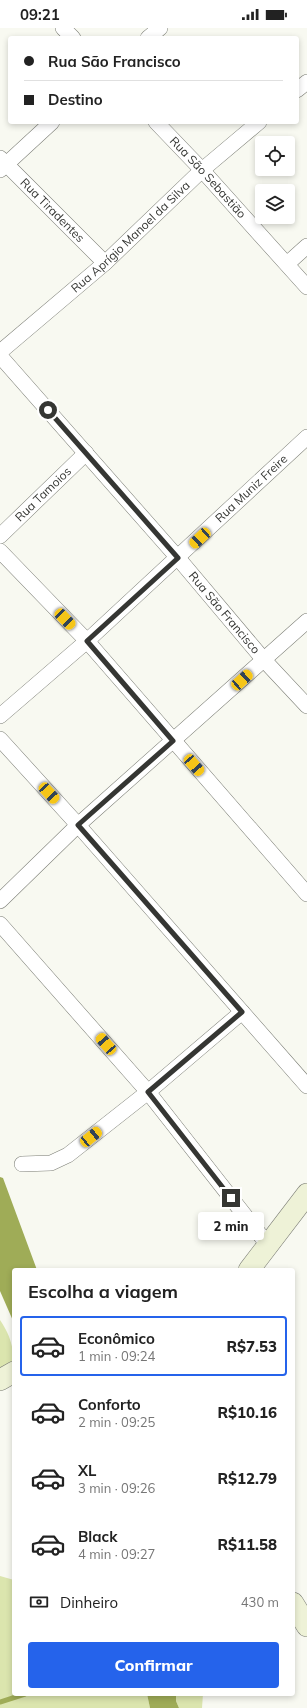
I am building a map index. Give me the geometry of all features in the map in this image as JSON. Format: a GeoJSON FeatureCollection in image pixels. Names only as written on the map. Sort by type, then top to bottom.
{"type":"FeatureCollection","features":[{"type":"Feature","properties":{"kind":"main road"},"geometry":{"type":"LineString","coordinates":[[251,1268],[307,1194]]}},
{"type":"Feature","properties":{"kind":"main road"},"geometry":{"type":"LineString","coordinates":[[0,1380],[12,1373]]}},
{"type":"Feature","properties":{"kind":"main road"},"geometry":{"type":"LineString","coordinates":[[298,1605],[307,1626]]}},
{"type":"Feature","properties":{"kind":"street"},"geometry":{"type":"LineString","coordinates":[[63,28],[71,36]]}},
{"type":"Feature","properties":{"kind":"street"},"geometry":{"type":"LineString","coordinates":[[150,36],[160,28]]}},
{"type":"Feature","properties":{"kind":"street"},"geometry":{"type":"LineString","coordinates":[[299,88],[307,82]]}},
{"type":"Feature","properties":{"kind":"street"},"geometry":{"type":"LineString","coordinates":[[2,164],[50,124]]}},
{"type":"Feature","properties":{"kind":"street","name":"Rua São Sebastião"},"geometry":{"type":"LineString","coordinates":[[158,124],[202,170],[307,287]]}},
{"type":"Feature","properties":{"kind":"street","name":"Rua Aprígio Manoel da Silva"},"geometry":{"type":"LineString","coordinates":[[0,352],[105,263],[202,170],[258,124]]}},
{"type":"Feature","properties":{"kind":"street","name":"Rua Tiradentes"},"geometry":{"type":"LineString","coordinates":[[2,164],[105,263]]}},
{"type":"Feature","properties":{"kind":"street"},"geometry":{"type":"LineString","coordinates":[[287,264],[307,246]]}},
{"type":"Feature","properties":{"kind":"street","name":"Rua São Francisco"},"geometry":{"type":"LineString","coordinates":[[0,356],[178,558],[264,660],[307,706]]}},
{"type":"Feature","properties":{"kind":"street","name":"Rua Muniz Freire"},"geometry":{"type":"LineString","coordinates":[[0,716],[87,641],[307,437]]}},
{"type":"Feature","properties":{"kind":"street","name":"Rua Tamoios"},"geometry":{"type":"LineString","coordinates":[[0,536],[86,453]]}},
{"type":"Feature","properties":{"kind":"street"},"geometry":{"type":"LineString","coordinates":[[0,551],[87,641],[307,894]]}},
{"type":"Feature","properties":{"kind":"street"},"geometry":{"type":"LineString","coordinates":[[0,901],[78,825],[307,621]]}},
{"type":"Feature","properties":{"kind":"street"},"geometry":{"type":"LineString","coordinates":[[0,739],[78,825],[307,1086]]}},
{"type":"Feature","properties":{"kind":"street"},"geometry":{"type":"LineString","coordinates":[[0,924],[148,1092],[268,1245]]}},
{"type":"Feature","properties":{"kind":"street"},"geometry":{"type":"LineString","coordinates":[[22,1164],[51,1163],[60,1160],[148,1092],[242,1012]]}},
{"type":"Feature","properties":{"kind":"shaded area"},"geometry":{"type":"Polygon","coordinates":[[[0,1177],[3,1178],[36,1268],[12,1268],[12,1318],[0,1291],[0,1177]]]}},
{"type":"Feature","properties":{"kind":"shaded area"},"geometry":{"type":"Polygon","coordinates":[[[0,1320],[12,1344],[12,1372],[0,1378],[0,1320]]]}},
{"type":"Feature","properties":{"kind":"shaded area"},"geometry":{"type":"Polygon","coordinates":[[[0,1576],[12,1579],[12,1696],[147,1696],[150,1708],[0,1708],[0,1576]]]}},
{"type":"Feature","properties":{"kind":"shaded area"},"geometry":{"type":"Polygon","coordinates":[[[147,1696],[176,1696],[176,1701],[179,1708],[150,1708],[147,1696]]]}},
{"type":"Feature","properties":{"kind":"shaded area"},"geometry":{"type":"Polygon","coordinates":[[[176,1696],[203,1696],[202,1708],[179,1708],[176,1701],[176,1696]]]}},
{"type":"Feature","properties":{"kind":"waterway"},"geometry":{"type":"LineString","coordinates":[[0,1702],[19,1696]]}},
{"type":"Feature","properties":{"kind":"route"},"geometry":{"type":"LineString","coordinates":[[48,410],[178,558],[87,641],[173,741],[78,825],[242,1012],[148,1092],[231,1198]]}}]}
